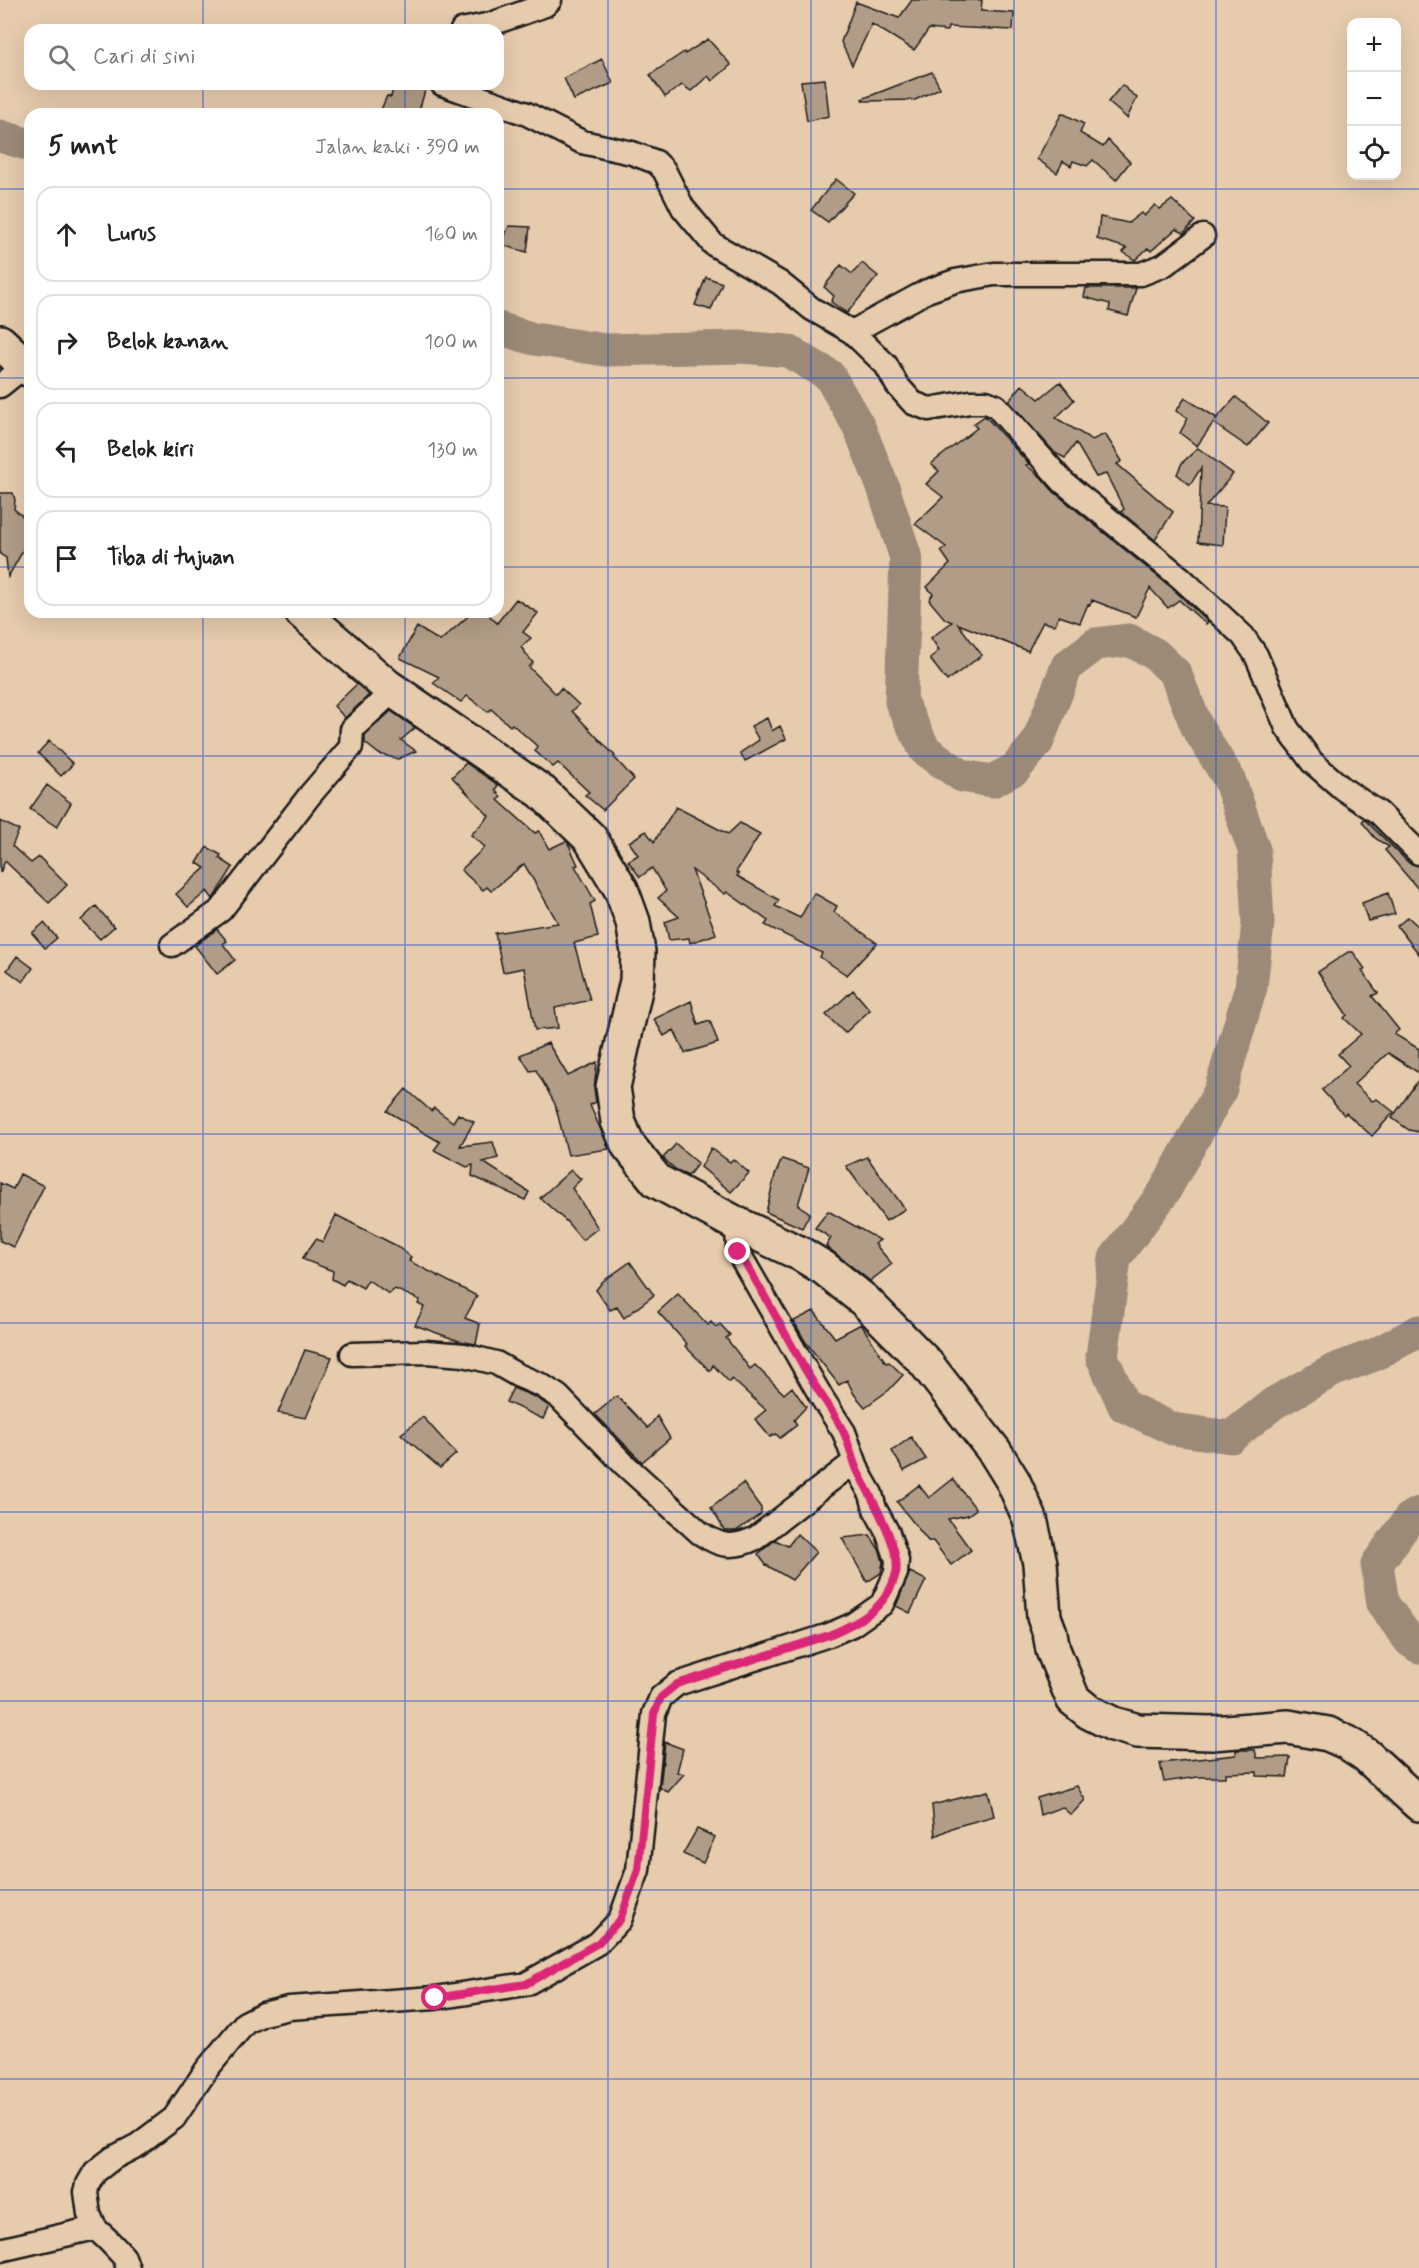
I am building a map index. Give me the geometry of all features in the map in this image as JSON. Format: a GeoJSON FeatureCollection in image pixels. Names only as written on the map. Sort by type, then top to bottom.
{"type":"FeatureCollection","features":[{"type":"Feature","properties":{"kind":"highway"},"geometry":{"type":"LineString","coordinates":[[0,342],[24,363]]}},
{"type":"Feature","properties":{"kind":"highway"},"geometry":{"type":"LineString","coordinates":[[309,618],[394,690],[542,792],[590,838],[621,889],[633,922],[638,952],[634,999],[613,1087],[618,1121],[628,1145],[657,1181],[737,1224],[801,1254],[831,1273],[865,1301],[926,1362],[995,1452],[1013,1481],[1030,1519],[1040,1563],[1044,1617],[1053,1650],[1073,1699],[1089,1712],[1107,1721],[1138,1731],[1212,1733],[1288,1727],[1328,1734],[1366,1755],[1419,1804]]}},
{"type":"Feature","properties":{"kind":"street"},"geometry":{"type":"LineString","coordinates":[[492,24],[545,5],[550,0]]}},
{"type":"Feature","properties":{"kind":"street"},"geometry":{"type":"LineString","coordinates":[[459,90],[527,114],[582,142],[632,153],[656,162],[664,170],[683,208],[712,244],[780,283],[812,309],[852,332],[886,365],[897,386],[913,403],[929,409],[970,402],[986,402],[996,406],[1063,482],[1181,578],[1243,636],[1256,655],[1287,728],[1312,762],[1343,789],[1379,813],[1419,853]]}},
{"type":"Feature","properties":{"kind":"street"},"geometry":{"type":"LineString","coordinates":[[852,332],[927,291],[955,281],[994,274],[1141,274],[1164,265],[1203,236]]}},
{"type":"Feature","properties":{"kind":"street"},"geometry":{"type":"LineString","coordinates":[[0,386],[24,370]]}},
{"type":"Feature","properties":{"kind":"street"},"geometry":{"type":"LineString","coordinates":[[172,945],[221,910],[310,795],[351,747],[352,729],[394,690]]}},
{"type":"Feature","properties":{"kind":"street"},"geometry":{"type":"LineString","coordinates":[[128,2268],[123,2257],[94,2228],[89,2214],[86,2192],[88,2184],[95,2172],[113,2158],[138,2145],[174,2118],[207,2070],[245,2023],[263,2014],[289,2008],[435,1998],[526,1984],[598,1943],[620,1920],[638,1870],[654,1714],[661,1697],[677,1684],[837,1632],[852,1625],[882,1604],[896,1573],[897,1560],[888,1533],[854,1462],[844,1432],[738,1252],[737,1224]]}},
{"type":"Feature","properties":{"kind":"street"},"geometry":{"type":"LineString","coordinates":[[352,1354],[426,1352],[464,1355],[496,1363],[541,1385],[558,1396],[625,1465],[700,1533],[712,1541],[727,1546],[741,1545],[756,1538],[854,1462]]}},
{"type":"Feature","properties":{"kind":"street"},"geometry":{"type":"LineString","coordinates":[[0,2250],[94,2228]]}},
{"type":"Feature","properties":{"kind":"building"},"geometry":{"type":"Polygon","coordinates":[[[912,0],[982,0],[981,11],[1014,13],[1013,30],[948,27],[947,31],[929,29],[914,50],[872,24],[852,65],[841,42],[856,2],[899,18],[912,0]]]}},
{"type":"Feature","properties":{"kind":"building"},"geometry":{"type":"Polygon","coordinates":[[[708,39],[731,65],[712,81],[708,76],[691,91],[682,85],[665,97],[650,75],[708,39]]]}},
{"type":"Feature","properties":{"kind":"building"},"geometry":{"type":"Polygon","coordinates":[[[602,59],[613,83],[574,100],[564,78],[602,59]]]}},
{"type":"Feature","properties":{"kind":"building"},"geometry":{"type":"Polygon","coordinates":[[[932,72],[940,88],[915,100],[863,101],[862,99],[932,72]]]}},
{"type":"Feature","properties":{"kind":"building"},"geometry":{"type":"Polygon","coordinates":[[[825,79],[829,116],[807,121],[801,81],[825,79]]]}},
{"type":"Feature","properties":{"kind":"building"},"geometry":{"type":"Polygon","coordinates":[[[1122,85],[1137,98],[1127,118],[1108,102],[1122,85]]]}},
{"type":"Feature","properties":{"kind":"building"},"geometry":{"type":"Polygon","coordinates":[[[393,90],[425,90],[420,108],[382,108],[387,96],[391,97],[393,90]]]}},
{"type":"Feature","properties":{"kind":"building"},"geometry":{"type":"Polygon","coordinates":[[[1062,113],[1084,124],[1080,133],[1103,147],[1108,140],[1130,162],[1116,180],[1093,160],[1087,166],[1073,161],[1071,166],[1063,161],[1057,173],[1037,159],[1062,113]]]}},
{"type":"Feature","properties":{"kind":"building"},"geometry":{"type":"Polygon","coordinates":[[[836,179],[854,193],[828,222],[811,210],[836,179]]]}},
{"type":"Feature","properties":{"kind":"building"},"geometry":{"type":"Polygon","coordinates":[[[1172,200],[1195,221],[1184,233],[1176,229],[1151,251],[1148,248],[1135,260],[1123,252],[1127,248],[1097,239],[1100,217],[1128,223],[1141,213],[1144,216],[1155,205],[1160,209],[1172,200]]]}},
{"type":"Feature","properties":{"kind":"building"},"geometry":{"type":"Polygon","coordinates":[[[509,226],[530,227],[527,252],[504,246],[504,238],[509,226]]]}},
{"type":"Feature","properties":{"kind":"building"},"geometry":{"type":"Polygon","coordinates":[[[862,263],[878,276],[847,313],[831,302],[834,296],[824,287],[841,265],[852,274],[862,263]]]}},
{"type":"Feature","properties":{"kind":"building"},"geometry":{"type":"Polygon","coordinates":[[[706,277],[722,283],[711,310],[695,305],[706,277]]]}},
{"type":"Feature","properties":{"kind":"building"},"geometry":{"type":"Polygon","coordinates":[[[1086,288],[1136,288],[1128,316],[1109,311],[1110,304],[1084,297],[1086,288]]]}},
{"type":"Feature","properties":{"kind":"building"},"geometry":{"type":"Polygon","coordinates":[[[1060,382],[1074,400],[1056,418],[1092,440],[1105,434],[1122,461],[1117,464],[1173,512],[1155,540],[1121,512],[1124,509],[1106,474],[1096,477],[1076,443],[1065,458],[1055,453],[1009,401],[1022,385],[1039,399],[1060,382]]]}},
{"type":"Feature","properties":{"kind":"building"},"geometry":{"type":"Polygon","coordinates":[[[1236,397],[1268,423],[1248,447],[1213,423],[1197,446],[1180,433],[1188,418],[1176,411],[1185,398],[1217,418],[1236,397]]]}},
{"type":"Feature","properties":{"kind":"building"},"geometry":{"type":"Polygon","coordinates":[[[985,416],[1029,464],[1026,465],[1054,492],[1172,588],[1208,622],[1206,624],[1179,600],[1168,608],[1150,588],[1136,617],[1092,600],[1080,623],[1059,616],[1054,625],[1043,622],[1028,651],[958,624],[982,655],[947,681],[930,659],[939,650],[931,638],[952,622],[945,619],[929,600],[933,594],[927,587],[950,564],[941,551],[946,547],[915,524],[943,497],[926,484],[939,471],[931,464],[977,428],[973,424],[985,416]]]}},
{"type":"Feature","properties":{"kind":"building"},"geometry":{"type":"Polygon","coordinates":[[[1198,448],[1233,474],[1206,506],[1225,507],[1223,545],[1198,542],[1201,468],[1190,485],[1177,474],[1182,463],[1198,448]]]}},
{"type":"Feature","properties":{"kind":"building"},"geometry":{"type":"Polygon","coordinates":[[[0,493],[13,493],[14,509],[24,517],[24,549],[8,577],[6,558],[0,554],[0,493]]]}},
{"type":"Feature","properties":{"kind":"building"},"geometry":{"type":"Polygon","coordinates":[[[516,599],[538,613],[523,632],[531,638],[521,647],[533,663],[529,667],[556,694],[561,688],[579,705],[572,711],[634,779],[603,810],[585,795],[589,792],[558,763],[553,767],[535,751],[537,746],[512,724],[510,726],[491,709],[488,712],[467,696],[461,702],[433,683],[439,677],[400,658],[417,627],[440,641],[466,618],[492,618],[497,623],[504,618],[504,614],[516,599]]]}},
{"type":"Feature","properties":{"kind":"building"},"geometry":{"type":"Polygon","coordinates":[[[357,684],[369,695],[345,718],[334,706],[357,684]]]}},
{"type":"Feature","properties":{"kind":"building"},"geometry":{"type":"Polygon","coordinates":[[[391,711],[415,728],[401,740],[416,751],[398,759],[379,754],[365,743],[365,735],[391,711]]]}},
{"type":"Feature","properties":{"kind":"building"},"geometry":{"type":"Polygon","coordinates":[[[767,718],[772,731],[780,726],[786,739],[745,761],[740,753],[759,740],[751,726],[767,718]]]}},
{"type":"Feature","properties":{"kind":"building"},"geometry":{"type":"Polygon","coordinates":[[[49,741],[73,764],[61,776],[38,753],[49,741]]]}},
{"type":"Feature","properties":{"kind":"building"},"geometry":{"type":"Polygon","coordinates":[[[466,763],[498,785],[495,790],[501,797],[498,800],[535,833],[539,831],[549,849],[566,841],[568,843],[578,865],[575,866],[595,901],[590,904],[598,937],[574,943],[590,1000],[555,1008],[558,1028],[535,1030],[524,968],[503,972],[495,933],[558,923],[524,864],[491,891],[487,887],[483,890],[461,870],[485,847],[471,835],[489,816],[452,777],[466,763]]]}},
{"type":"Feature","properties":{"kind":"building"},"geometry":{"type":"Polygon","coordinates":[[[47,785],[71,803],[57,827],[30,809],[47,785]]]}},
{"type":"Feature","properties":{"kind":"building"},"geometry":{"type":"Polygon","coordinates":[[[676,807],[728,834],[740,823],[760,834],[736,872],[739,874],[737,876],[779,900],[775,906],[800,918],[814,893],[837,906],[834,912],[877,943],[847,975],[820,957],[822,953],[765,925],[768,921],[692,870],[716,934],[690,943],[689,938],[669,940],[665,922],[679,917],[658,898],[666,891],[652,868],[640,877],[628,861],[638,855],[629,842],[646,831],[654,842],[676,807]]]}},
{"type":"Feature","properties":{"kind":"building"},"geometry":{"type":"Polygon","coordinates":[[[1364,819],[1409,863],[1419,866],[1419,890],[1385,850],[1389,847],[1375,838],[1362,822],[1364,819]]]}},
{"type":"Feature","properties":{"kind":"building"},"geometry":{"type":"Polygon","coordinates":[[[0,821],[19,830],[12,846],[31,863],[39,857],[67,885],[49,903],[5,861],[0,873],[0,821]]]}},
{"type":"Feature","properties":{"kind":"building"},"geometry":{"type":"Polygon","coordinates":[[[207,847],[221,855],[219,858],[233,867],[213,899],[207,891],[188,907],[176,894],[205,868],[197,863],[207,847]]]}},
{"type":"Feature","properties":{"kind":"building"},"geometry":{"type":"Polygon","coordinates":[[[1388,893],[1395,914],[1368,921],[1362,903],[1388,893]]]}},
{"type":"Feature","properties":{"kind":"building"},"geometry":{"type":"Polygon","coordinates":[[[96,906],[114,927],[100,939],[81,920],[96,906]]]}},
{"type":"Feature","properties":{"kind":"building"},"geometry":{"type":"Polygon","coordinates":[[[1408,917],[1419,927],[1419,954],[1397,926],[1408,917]]]}},
{"type":"Feature","properties":{"kind":"building"},"geometry":{"type":"Polygon","coordinates":[[[44,923],[57,938],[45,948],[32,933],[44,923]]]}},
{"type":"Feature","properties":{"kind":"building"},"geometry":{"type":"Polygon","coordinates":[[[217,929],[227,941],[223,944],[235,960],[217,974],[195,946],[217,929]]]}},
{"type":"Feature","properties":{"kind":"building"},"geometry":{"type":"Polygon","coordinates":[[[1348,952],[1353,952],[1365,969],[1362,971],[1378,993],[1372,996],[1399,1030],[1394,1034],[1419,1049],[1419,1073],[1388,1053],[1354,1084],[1372,1101],[1377,1099],[1394,1112],[1372,1136],[1346,1113],[1344,1115],[1322,1090],[1349,1066],[1338,1054],[1361,1034],[1344,1018],[1347,1015],[1318,972],[1348,952]]]}},
{"type":"Feature","properties":{"kind":"building"},"geometry":{"type":"Polygon","coordinates":[[[17,956],[33,968],[23,982],[7,970],[17,956]]]}},
{"type":"Feature","properties":{"kind":"building"},"geometry":{"type":"Polygon","coordinates":[[[853,990],[870,1010],[845,1033],[826,1015],[853,990]]]}},
{"type":"Feature","properties":{"kind":"building"},"geometry":{"type":"Polygon","coordinates":[[[691,1001],[698,1025],[710,1021],[718,1043],[685,1053],[674,1030],[664,1036],[654,1019],[691,1001]]]}},
{"type":"Feature","properties":{"kind":"building"},"geometry":{"type":"Polygon","coordinates":[[[548,1043],[568,1076],[597,1062],[594,1089],[596,1102],[590,1105],[609,1149],[568,1155],[555,1104],[536,1070],[530,1071],[520,1055],[548,1043]]]}},
{"type":"Feature","properties":{"kind":"building"},"geometry":{"type":"Polygon","coordinates":[[[1419,1079],[1419,1132],[1409,1130],[1392,1118],[1419,1079]]]}},
{"type":"Feature","properties":{"kind":"building"},"geometry":{"type":"Polygon","coordinates":[[[406,1089],[431,1111],[434,1108],[453,1122],[458,1114],[474,1122],[460,1146],[493,1142],[498,1158],[483,1162],[529,1192],[525,1200],[472,1176],[473,1165],[467,1167],[434,1150],[440,1142],[387,1111],[406,1089]]]}},
{"type":"Feature","properties":{"kind":"building"},"geometry":{"type":"Polygon","coordinates":[[[676,1144],[698,1163],[688,1176],[675,1169],[663,1158],[676,1144]]]}},
{"type":"Feature","properties":{"kind":"building"},"geometry":{"type":"Polygon","coordinates":[[[711,1148],[730,1162],[733,1159],[749,1173],[731,1192],[701,1167],[711,1148]]]}},
{"type":"Feature","properties":{"kind":"building"},"geometry":{"type":"Polygon","coordinates":[[[867,1157],[905,1209],[886,1221],[846,1166],[867,1157]]]}},
{"type":"Feature","properties":{"kind":"building"},"geometry":{"type":"Polygon","coordinates":[[[782,1159],[809,1168],[798,1205],[810,1213],[802,1228],[766,1212],[775,1175],[782,1159]]]}},
{"type":"Feature","properties":{"kind":"building"},"geometry":{"type":"Polygon","coordinates":[[[571,1170],[581,1179],[572,1188],[598,1228],[582,1240],[567,1222],[540,1198],[571,1170]]]}},
{"type":"Feature","properties":{"kind":"building"},"geometry":{"type":"Polygon","coordinates":[[[20,1174],[44,1186],[14,1247],[0,1241],[0,1183],[13,1189],[20,1174]]]}},
{"type":"Feature","properties":{"kind":"building"},"geometry":{"type":"Polygon","coordinates":[[[828,1211],[880,1240],[875,1244],[892,1264],[870,1281],[826,1246],[831,1238],[815,1228],[828,1211]]]}},
{"type":"Feature","properties":{"kind":"building"},"geometry":{"type":"Polygon","coordinates":[[[336,1215],[395,1245],[411,1257],[409,1261],[477,1296],[465,1318],[480,1324],[476,1344],[459,1341],[415,1325],[424,1307],[418,1304],[420,1300],[395,1289],[389,1294],[368,1280],[363,1288],[347,1279],[343,1285],[332,1279],[333,1271],[302,1259],[316,1239],[323,1242],[336,1215]]]}},
{"type":"Feature","properties":{"kind":"building"},"geometry":{"type":"Polygon","coordinates":[[[630,1262],[654,1295],[624,1318],[617,1307],[610,1310],[596,1290],[602,1282],[630,1262]]]}},
{"type":"Feature","properties":{"kind":"building"},"geometry":{"type":"Polygon","coordinates":[[[678,1294],[708,1325],[711,1322],[716,1327],[720,1324],[730,1335],[726,1338],[750,1369],[755,1365],[784,1394],[792,1387],[806,1407],[794,1420],[797,1425],[780,1438],[776,1434],[770,1437],[755,1419],[766,1410],[732,1379],[729,1382],[713,1365],[710,1371],[685,1346],[687,1344],[658,1312],[678,1294]]]}},
{"type":"Feature","properties":{"kind":"building"},"geometry":{"type":"Polygon","coordinates":[[[814,1311],[835,1338],[861,1324],[886,1363],[889,1362],[903,1375],[889,1390],[865,1407],[854,1394],[847,1380],[839,1385],[805,1341],[794,1321],[814,1311]]]}},
{"type":"Feature","properties":{"kind":"building"},"geometry":{"type":"Polygon","coordinates":[[[305,1350],[332,1357],[306,1418],[278,1413],[305,1350]]]}},
{"type":"Feature","properties":{"kind":"building"},"geometry":{"type":"Polygon","coordinates":[[[513,1388],[549,1406],[543,1419],[506,1402],[513,1388]]]}},
{"type":"Feature","properties":{"kind":"building"},"geometry":{"type":"Polygon","coordinates":[[[617,1396],[648,1428],[657,1416],[670,1438],[642,1462],[595,1414],[617,1396]]]}},
{"type":"Feature","properties":{"kind":"building"},"geometry":{"type":"Polygon","coordinates":[[[423,1417],[456,1454],[440,1468],[401,1434],[423,1417]]]}},
{"type":"Feature","properties":{"kind":"building"},"geometry":{"type":"Polygon","coordinates":[[[911,1437],[926,1459],[904,1471],[892,1451],[911,1437]]]}},
{"type":"Feature","properties":{"kind":"building"},"geometry":{"type":"Polygon","coordinates":[[[953,1479],[976,1509],[968,1515],[948,1519],[971,1550],[951,1565],[933,1541],[928,1541],[897,1502],[919,1485],[929,1498],[953,1479]]]}},
{"type":"Feature","properties":{"kind":"building"},"geometry":{"type":"Polygon","coordinates":[[[743,1483],[761,1508],[761,1514],[736,1531],[725,1531],[711,1508],[743,1483]]]}},
{"type":"Feature","properties":{"kind":"building"},"geometry":{"type":"Polygon","coordinates":[[[797,1534],[816,1552],[792,1580],[766,1565],[758,1554],[775,1540],[788,1546],[797,1534]]]}},
{"type":"Feature","properties":{"kind":"building"},"geometry":{"type":"Polygon","coordinates":[[[870,1535],[880,1551],[883,1562],[881,1573],[867,1582],[842,1538],[870,1535]]]}},
{"type":"Feature","properties":{"kind":"building"},"geometry":{"type":"Polygon","coordinates":[[[910,1572],[926,1580],[910,1613],[896,1606],[910,1572]]]}},
{"type":"Feature","properties":{"kind":"building"},"geometry":{"type":"Polygon","coordinates":[[[665,1742],[683,1749],[677,1772],[684,1774],[668,1792],[660,1788],[665,1742]]]}},
{"type":"Feature","properties":{"kind":"building"},"geometry":{"type":"Polygon","coordinates":[[[1236,1750],[1255,1750],[1257,1758],[1290,1757],[1287,1777],[1257,1776],[1257,1772],[1225,1773],[1225,1777],[1198,1777],[1164,1782],[1160,1763],[1236,1755],[1236,1750]]]}},
{"type":"Feature","properties":{"kind":"building"},"geometry":{"type":"Polygon","coordinates":[[[1077,1786],[1085,1800],[1071,1815],[1062,1807],[1040,1815],[1037,1798],[1077,1786]]]}},
{"type":"Feature","properties":{"kind":"building"},"geometry":{"type":"Polygon","coordinates":[[[988,1791],[994,1816],[954,1827],[935,1836],[932,1805],[988,1791]]]}},
{"type":"Feature","properties":{"kind":"building"},"geometry":{"type":"Polygon","coordinates":[[[697,1829],[715,1837],[703,1863],[683,1854],[697,1829]]]}},
{"type":"Feature","properties":{"kind":"waterway"},"geometry":{"type":"LineString","coordinates":[[0,136],[24,143]]}},
{"type":"Feature","properties":{"kind":"waterway"},"geometry":{"type":"LineString","coordinates":[[504,330],[534,339],[605,350],[741,347],[788,351],[829,375],[859,427],[883,487],[906,558],[901,702],[925,750],[962,776],[992,781],[1015,769],[1037,743],[1067,666],[1096,644],[1129,640],[1155,654],[1175,673],[1197,727],[1229,779],[1254,850],[1258,923],[1251,987],[1220,1091],[1164,1192],[1115,1258],[1102,1357],[1124,1406],[1173,1429],[1231,1437],[1274,1403],[1334,1370],[1374,1355],[1419,1331]]}},
{"type":"Feature","properties":{"kind":"waterway"},"geometry":{"type":"LineString","coordinates":[[1419,1513],[1409,1519],[1377,1564],[1383,1604],[1410,1641],[1419,1647]]}},
{"type":"Feature","properties":{"kind":"route"},"geometry":{"type":"LineString","coordinates":[[435,1998],[526,1984],[598,1943],[620,1920],[638,1870],[654,1714],[661,1697],[677,1684],[829,1635],[852,1625],[882,1604],[890,1588],[896,1573],[897,1560],[884,1523],[875,1509],[871,1494],[858,1473],[844,1432],[738,1252]]}}]}
